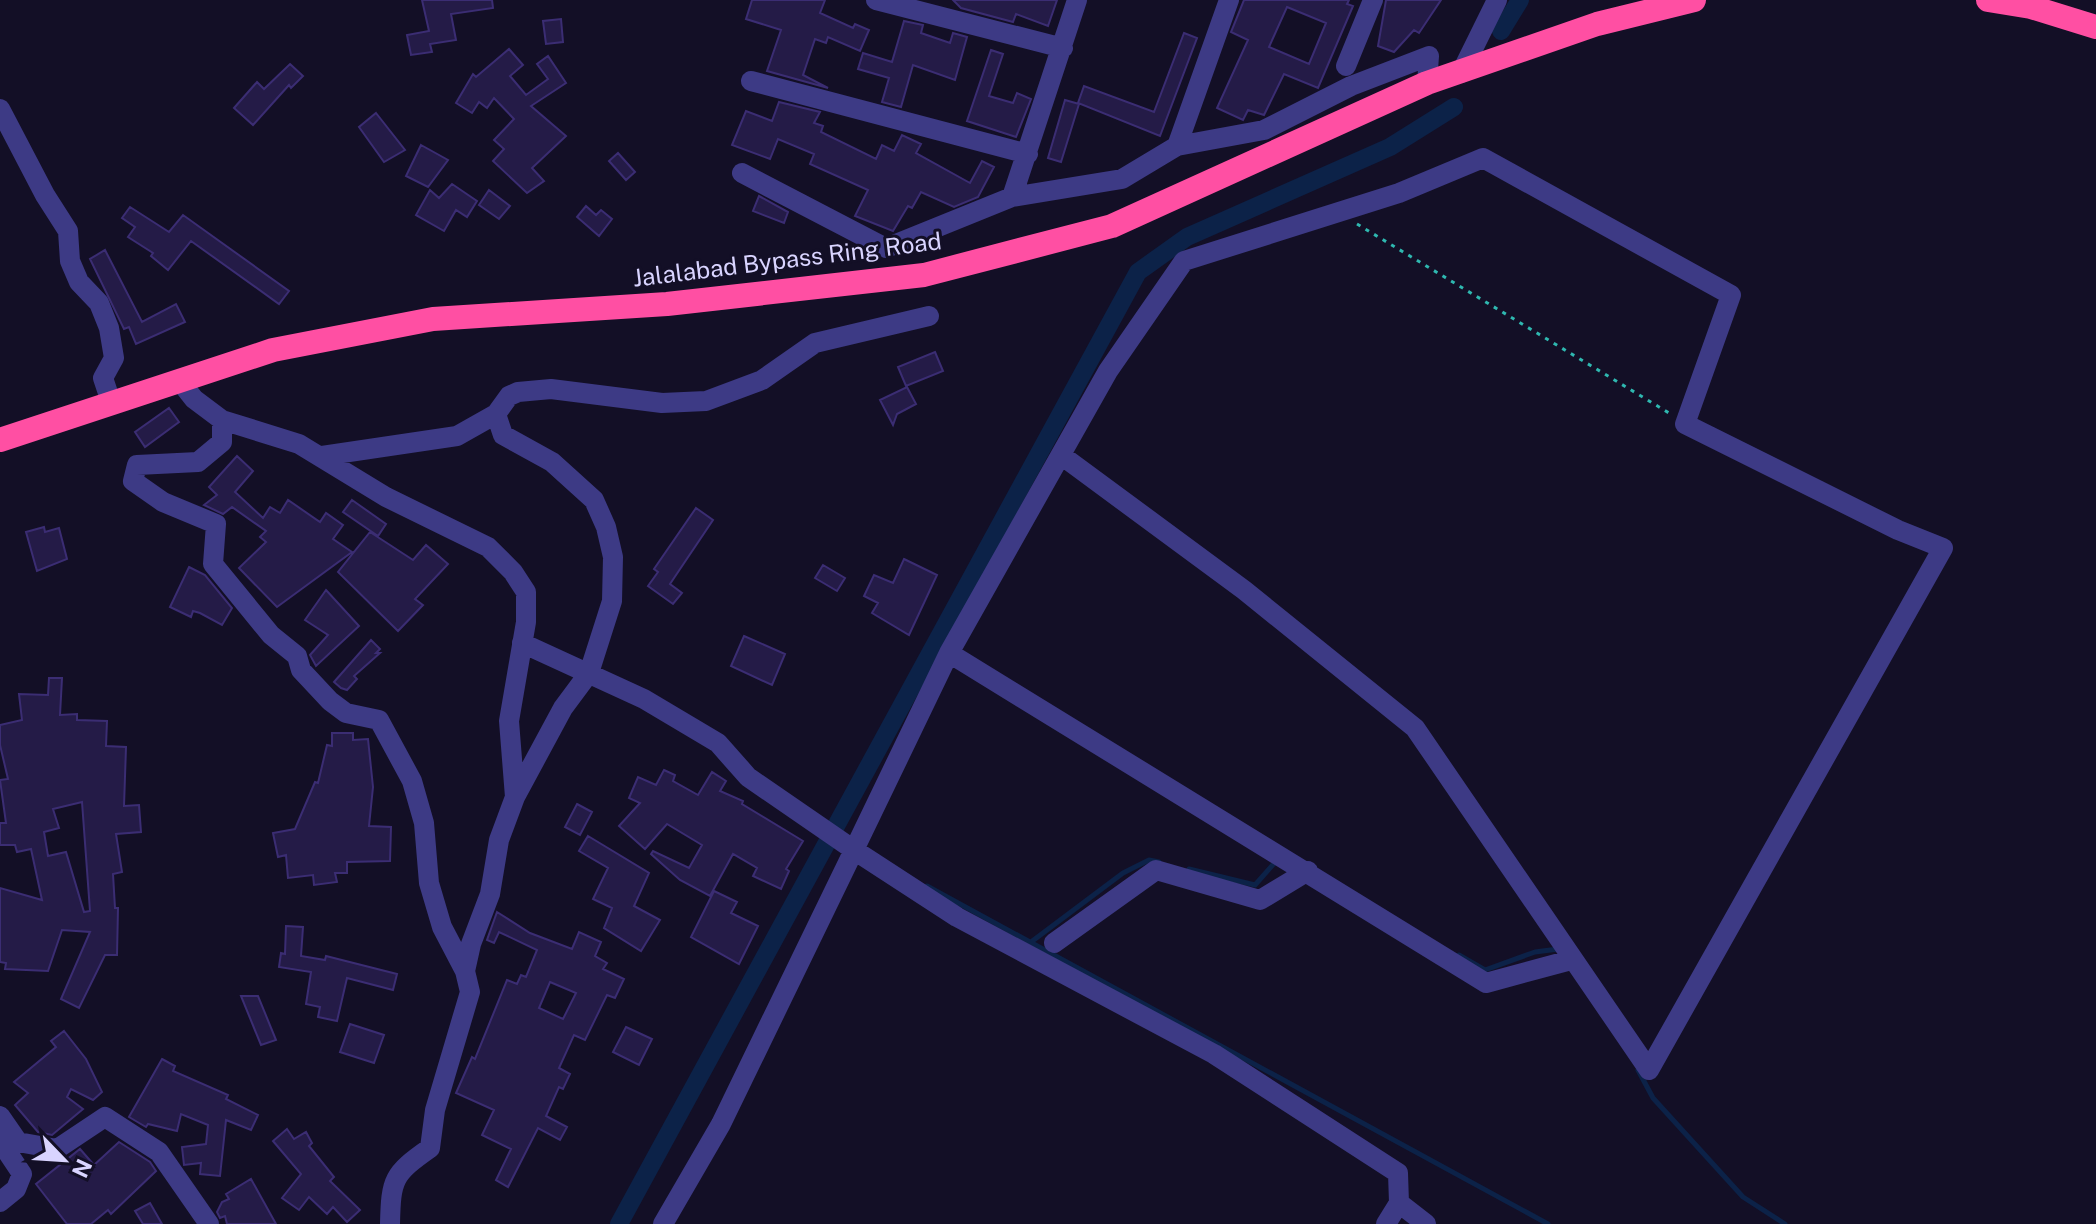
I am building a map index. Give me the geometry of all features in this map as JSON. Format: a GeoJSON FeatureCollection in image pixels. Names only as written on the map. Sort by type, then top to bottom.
{"type":"FeatureCollection","features":[{"type":"Feature","properties":{"kind":"highway","name":"Jalalabad Bypass Ring Road"},"geometry":{"type":"LineString","coordinates":[[0,440],[273,350],[433,319],[667,304],[924,275],[1112,226],[1427,83],[1597,24],[1694,0]]}},
{"type":"Feature","properties":{"kind":"highway"},"geometry":{"type":"LineString","coordinates":[[1988,0],[2031,7],[2096,27]]}},
{"type":"Feature","properties":{"kind":"street"},"geometry":{"type":"LineString","coordinates":[[876,0],[1063,48]]}},
{"type":"Feature","properties":{"kind":"street"},"geometry":{"type":"LineString","coordinates":[[1012,197],[1077,0]]}},
{"type":"Feature","properties":{"kind":"street"},"geometry":{"type":"LineString","coordinates":[[1177,146],[1229,0]]}},
{"type":"Feature","properties":{"kind":"street"},"geometry":{"type":"LineString","coordinates":[[1346,66],[1373,0]]}},
{"type":"Feature","properties":{"kind":"street"},"geometry":{"type":"LineString","coordinates":[[1461,73],[1497,0]]}},
{"type":"Feature","properties":{"kind":"street"},"geometry":{"type":"LineString","coordinates":[[742,173],[886,248],[1012,197],[1122,179],[1177,146],[1264,130],[1351,86],[1429,56],[1427,83]]}},
{"type":"Feature","properties":{"kind":"street"},"geometry":{"type":"LineString","coordinates":[[751,81],[1028,154]]}},
{"type":"Feature","properties":{"kind":"street"},"geometry":{"type":"LineString","coordinates":[[0,109],[45,195],[68,231],[70,261],[79,282],[99,303],[109,328],[114,358],[103,378],[111,402]]}},
{"type":"Feature","properties":{"kind":"street"},"geometry":{"type":"LineString","coordinates":[[663,1224],[721,1124],[949,653],[1108,371],[1184,261],[1399,193],[1483,158],[1731,295],[1685,424],[1898,530],[1943,548],[1649,1070],[1415,728],[1244,590],[1061,455]]}},
{"type":"Feature","properties":{"kind":"street"},"geometry":{"type":"LineString","coordinates":[[322,456],[457,436],[496,414],[509,396],[518,392],[551,389],[662,403],[706,401],[762,380],[815,343],[929,316]]}},
{"type":"Feature","properties":{"kind":"street"},"geometry":{"type":"LineString","coordinates":[[179,380],[194,399],[222,420],[250,426],[322,456],[386,497],[488,547],[513,572],[526,592],[526,622],[509,721],[515,797]]}},
{"type":"Feature","properties":{"kind":"street"},"geometry":{"type":"LineString","coordinates":[[465,971],[490,894],[499,840],[515,797],[563,708],[589,673],[612,601],[613,557],[606,527],[594,500],[552,462],[503,435],[496,414]]}},
{"type":"Feature","properties":{"kind":"street"},"geometry":{"type":"LineString","coordinates":[[222,420],[222,442],[198,462],[137,465],[133,481],[163,502],[216,524],[213,564],[271,635],[297,656],[301,670],[330,701],[346,713],[379,720],[412,781],[424,823],[429,883],[442,927],[465,971],[470,992],[435,1110],[430,1148],[400,1169],[390,1186],[390,1224]]}},
{"type":"Feature","properties":{"kind":"street"},"geometry":{"type":"LineString","coordinates":[[522,643],[644,699],[718,743],[748,777],[957,917],[1214,1054],[1398,1173],[1399,1203],[1386,1224]]}},
{"type":"Feature","properties":{"kind":"street"},"geometry":{"type":"LineString","coordinates":[[949,653],[1486,983],[1571,960]]}},
{"type":"Feature","properties":{"kind":"street"},"geometry":{"type":"LineString","coordinates":[[1054,943],[1156,870],[1260,900],[1308,871]]}},
{"type":"Feature","properties":{"kind":"street"},"geometry":{"type":"LineString","coordinates":[[0,1116],[18,1142],[57,1149],[105,1117],[159,1152],[209,1224]]}},
{"type":"Feature","properties":{"kind":"street"},"geometry":{"type":"LineString","coordinates":[[0,1141],[22,1174],[16,1189],[0,1202]]}},
{"type":"Feature","properties":{"kind":"street"},"geometry":{"type":"LineString","coordinates":[[1399,1203],[1426,1224]]}},
{"type":"Feature","properties":{"kind":"path"},"geometry":{"type":"LineString","coordinates":[[1338,212],[1685,424]]}},
{"type":"Feature","properties":{"kind":"building"},"geometry":{"type":"Polygon","coordinates":[[[422,0],[492,0],[493,8],[451,14],[456,40],[430,44],[432,52],[411,55],[407,35],[429,31],[422,0]]]}},
{"type":"Feature","properties":{"kind":"building"},"geometry":{"type":"Polygon","coordinates":[[[752,0],[825,0],[820,13],[853,28],[855,24],[869,30],[860,51],[828,37],[826,43],[815,39],[803,75],[828,88],[767,71],[781,30],[746,19],[752,0]]]}},
{"type":"Feature","properties":{"kind":"building"},"geometry":{"type":"Polygon","coordinates":[[[953,0],[1057,0],[1048,26],[1016,14],[1013,22],[961,8],[953,0]]]}},
{"type":"Feature","properties":{"kind":"building"},"geometry":{"type":"Polygon","coordinates":[[[1244,0],[1349,0],[1347,4],[1353,6],[1318,88],[1284,74],[1264,115],[1248,110],[1243,120],[1217,108],[1248,40],[1231,32],[1244,0]],[[1287,7],[1269,47],[1309,64],[1326,23],[1287,7]]]}},
{"type":"Feature","properties":{"kind":"building"},"geometry":{"type":"Polygon","coordinates":[[[1386,0],[1441,0],[1419,33],[1414,30],[1394,52],[1378,46],[1386,0]]]}},
{"type":"Feature","properties":{"kind":"building"},"geometry":{"type":"Polygon","coordinates":[[[561,19],[563,42],[546,44],[543,21],[561,19]]]}},
{"type":"Feature","properties":{"kind":"building"},"geometry":{"type":"Polygon","coordinates":[[[904,21],[923,25],[921,33],[950,43],[953,33],[967,37],[955,80],[913,65],[901,107],[882,102],[889,78],[858,69],[863,53],[892,62],[904,21]]]}},
{"type":"Feature","properties":{"kind":"building"},"geometry":{"type":"Polygon","coordinates":[[[1184,33],[1197,38],[1160,136],[1078,103],[1084,86],[1154,112],[1184,33]]]}},
{"type":"Feature","properties":{"kind":"building"},"geometry":{"type":"Polygon","coordinates":[[[509,49],[523,65],[510,76],[526,95],[548,79],[537,64],[548,56],[566,83],[531,106],[566,136],[532,168],[544,181],[527,193],[493,161],[504,149],[494,140],[514,119],[494,98],[487,108],[479,102],[472,113],[456,103],[473,74],[476,77],[509,49]]]}},
{"type":"Feature","properties":{"kind":"building"},"geometry":{"type":"Polygon","coordinates":[[[991,50],[1003,54],[989,96],[1013,103],[1017,93],[1031,99],[1016,137],[967,121],[991,50]]]}},
{"type":"Feature","properties":{"kind":"building"},"geometry":{"type":"Polygon","coordinates":[[[290,64],[303,76],[291,88],[289,85],[253,125],[234,108],[257,82],[264,89],[290,64]]]}},
{"type":"Feature","properties":{"kind":"building"},"geometry":{"type":"Polygon","coordinates":[[[1065,100],[1079,104],[1061,162],[1048,158],[1065,100]]]}},
{"type":"Feature","properties":{"kind":"building"},"geometry":{"type":"Polygon","coordinates":[[[779,102],[820,112],[814,123],[823,126],[821,132],[876,159],[882,145],[894,151],[902,135],[921,144],[916,153],[970,183],[982,161],[994,167],[978,197],[954,207],[921,192],[893,231],[855,216],[868,190],[810,164],[814,154],[778,139],[770,159],[732,145],[746,111],[772,121],[779,102]]]}},
{"type":"Feature","properties":{"kind":"building"},"geometry":{"type":"Polygon","coordinates":[[[376,113],[405,150],[384,162],[359,127],[376,113]]]}},
{"type":"Feature","properties":{"kind":"building"},"geometry":{"type":"Polygon","coordinates":[[[421,145],[448,160],[428,187],[406,176],[421,145]]]}},
{"type":"Feature","properties":{"kind":"building"},"geometry":{"type":"Polygon","coordinates":[[[618,153],[635,172],[626,180],[609,161],[618,153]]]}},
{"type":"Feature","properties":{"kind":"building"},"geometry":{"type":"Polygon","coordinates":[[[452,184],[477,201],[467,217],[456,210],[444,231],[416,215],[430,190],[439,198],[452,184]]]}},
{"type":"Feature","properties":{"kind":"building"},"geometry":{"type":"Polygon","coordinates":[[[489,190],[510,206],[499,219],[479,205],[489,190]]]}},
{"type":"Feature","properties":{"kind":"building"},"geometry":{"type":"Polygon","coordinates":[[[759,196],[788,212],[784,223],[753,211],[759,196]]]}},
{"type":"Feature","properties":{"kind":"building"},"geometry":{"type":"Polygon","coordinates":[[[586,206],[596,215],[601,210],[612,219],[599,236],[577,217],[586,206]]]}},
{"type":"Feature","properties":{"kind":"building"},"geometry":{"type":"Polygon","coordinates":[[[130,207],[169,232],[183,215],[289,291],[279,304],[191,241],[168,270],[151,256],[153,253],[128,237],[135,227],[122,218],[130,207]]]}},
{"type":"Feature","properties":{"kind":"building"},"geometry":{"type":"Polygon","coordinates":[[[105,250],[142,322],[176,304],[185,322],[136,344],[129,327],[124,329],[90,259],[105,250]]]}},
{"type":"Feature","properties":{"kind":"building"},"geometry":{"type":"Polygon","coordinates":[[[935,352],[943,371],[906,386],[898,367],[935,352]]]}},
{"type":"Feature","properties":{"kind":"building"},"geometry":{"type":"Polygon","coordinates":[[[907,387],[916,404],[897,414],[893,425],[880,400],[907,387]]]}},
{"type":"Feature","properties":{"kind":"building"},"geometry":{"type":"Polygon","coordinates":[[[169,408],[179,422],[145,447],[135,432],[169,408]]]}},
{"type":"Feature","properties":{"kind":"building"},"geometry":{"type":"Polygon","coordinates":[[[237,456],[253,471],[235,492],[263,518],[270,507],[280,513],[288,500],[320,522],[326,513],[343,525],[333,539],[352,552],[277,607],[239,568],[266,542],[260,537],[266,531],[232,507],[223,514],[204,505],[217,495],[209,487],[237,456]]]}},
{"type":"Feature","properties":{"kind":"building"},"geometry":{"type":"Polygon","coordinates":[[[352,500],[386,524],[378,536],[343,512],[352,500]]]}},
{"type":"Feature","properties":{"kind":"building"},"geometry":{"type":"Polygon","coordinates":[[[696,508],[713,520],[670,584],[682,593],[673,604],[648,586],[658,572],[654,569],[696,508]]]}},
{"type":"Feature","properties":{"kind":"building"},"geometry":{"type":"Polygon","coordinates":[[[44,527],[45,532],[59,528],[67,559],[37,571],[26,532],[44,527]]]}},
{"type":"Feature","properties":{"kind":"building"},"geometry":{"type":"Polygon","coordinates":[[[370,532],[413,560],[426,545],[448,564],[415,599],[423,605],[398,631],[338,572],[370,532]]]}},
{"type":"Feature","properties":{"kind":"building"},"geometry":{"type":"Polygon","coordinates":[[[904,559],[937,575],[909,635],[872,613],[878,603],[864,596],[874,575],[893,583],[904,559]]]}},
{"type":"Feature","properties":{"kind":"building"},"geometry":{"type":"Polygon","coordinates":[[[823,565],[845,578],[837,591],[815,578],[823,565]]]}},
{"type":"Feature","properties":{"kind":"building"},"geometry":{"type":"Polygon","coordinates":[[[189,567],[205,575],[232,608],[222,625],[200,613],[193,611],[191,617],[170,607],[189,567]]]}},
{"type":"Feature","properties":{"kind":"building"},"geometry":{"type":"Polygon","coordinates":[[[326,590],[359,626],[316,666],[310,655],[328,635],[305,620],[326,590]]]}},
{"type":"Feature","properties":{"kind":"building"},"geometry":{"type":"Polygon","coordinates":[[[744,636],[785,654],[772,685],[731,666],[744,636]]]}},
{"type":"Feature","properties":{"kind":"building"},"geometry":{"type":"Polygon","coordinates":[[[371,640],[380,649],[376,653],[380,653],[354,676],[357,679],[347,690],[341,688],[334,682],[371,640]]]}},
{"type":"Feature","properties":{"kind":"building"},"geometry":{"type":"Polygon","coordinates":[[[49,678],[62,678],[60,715],[77,714],[77,720],[107,721],[106,746],[126,747],[124,806],[139,805],[141,832],[116,834],[122,872],[113,874],[115,908],[118,908],[117,955],[105,955],[79,1008],[61,999],[90,932],[62,930],[48,971],[5,969],[6,963],[0,962],[0,888],[42,900],[31,849],[17,852],[15,845],[0,845],[0,823],[6,823],[0,780],[8,779],[0,745],[0,725],[22,720],[19,694],[48,695],[49,678]],[[82,802],[53,809],[59,828],[44,832],[48,856],[66,852],[84,912],[90,911],[82,802]]]}},
{"type":"Feature","properties":{"kind":"building"},"geometry":{"type":"Polygon","coordinates":[[[332,733],[353,733],[353,740],[368,739],[373,787],[369,826],[391,827],[390,861],[347,862],[347,873],[335,873],[337,882],[314,885],[313,875],[288,878],[286,855],[278,857],[273,833],[295,829],[315,782],[318,783],[327,745],[332,746],[332,733]]]}},
{"type":"Feature","properties":{"kind":"building"},"geometry":{"type":"Polygon","coordinates":[[[664,770],[675,775],[673,781],[698,795],[712,772],[726,781],[720,791],[743,801],[742,804],[803,841],[786,869],[789,871],[781,889],[753,876],[757,868],[733,854],[710,896],[680,880],[651,854],[653,851],[689,868],[702,845],[667,824],[645,849],[619,826],[640,803],[629,798],[638,777],[656,785],[664,770]]]}},
{"type":"Feature","properties":{"kind":"building"},"geometry":{"type":"Polygon","coordinates":[[[577,804],[592,812],[580,835],[565,827],[577,804]]]}},
{"type":"Feature","properties":{"kind":"building"},"geometry":{"type":"Polygon","coordinates":[[[588,836],[649,873],[634,906],[660,920],[641,951],[604,928],[612,908],[593,899],[608,868],[579,851],[588,836]]]}},
{"type":"Feature","properties":{"kind":"building"},"geometry":{"type":"Polygon","coordinates":[[[714,891],[737,902],[731,913],[758,926],[739,964],[691,937],[714,891]]]}},
{"type":"Feature","properties":{"kind":"building"},"geometry":{"type":"Polygon","coordinates":[[[497,912],[530,933],[572,949],[579,932],[601,942],[595,956],[607,963],[603,969],[624,979],[615,998],[607,995],[585,1040],[574,1035],[559,1068],[570,1074],[563,1089],[559,1087],[546,1116],[567,1127],[560,1140],[538,1128],[508,1187],[496,1180],[511,1149],[482,1135],[494,1110],[456,1093],[472,1057],[475,1059],[507,980],[517,984],[521,975],[526,977],[537,950],[499,932],[494,943],[487,940],[497,912]],[[550,982],[539,1008],[563,1019],[576,993],[550,982]]]}},
{"type":"Feature","properties":{"kind":"building"},"geometry":{"type":"Polygon","coordinates":[[[286,926],[303,927],[301,956],[325,960],[326,956],[397,974],[393,990],[347,978],[337,1021],[318,1017],[320,1007],[306,1004],[311,972],[279,967],[281,953],[285,954],[286,926]]]}},
{"type":"Feature","properties":{"kind":"building"},"geometry":{"type":"Polygon","coordinates":[[[241,996],[258,996],[276,1040],[261,1045],[241,996]]]}},
{"type":"Feature","properties":{"kind":"building"},"geometry":{"type":"Polygon","coordinates":[[[350,1024],[384,1035],[374,1063],[340,1052],[350,1024]]]}},
{"type":"Feature","properties":{"kind":"building"},"geometry":{"type":"Polygon","coordinates":[[[626,1027],[652,1039],[639,1065],[613,1052],[626,1027]]]}},
{"type":"Feature","properties":{"kind":"building"},"geometry":{"type":"Polygon","coordinates":[[[64,1031],[86,1059],[102,1092],[93,1100],[71,1089],[67,1097],[83,1109],[52,1135],[38,1132],[15,1105],[28,1093],[14,1082],[56,1047],[51,1041],[64,1031]]]}},
{"type":"Feature","properties":{"kind":"building"},"geometry":{"type":"Polygon","coordinates":[[[162,1059],[175,1066],[173,1071],[228,1095],[226,1099],[258,1115],[251,1130],[226,1120],[220,1176],[200,1174],[201,1163],[184,1165],[182,1147],[206,1144],[208,1125],[181,1114],[177,1131],[148,1124],[146,1127],[129,1117],[162,1059]]]}},
{"type":"Feature","properties":{"kind":"building"},"geometry":{"type":"Polygon","coordinates":[[[287,1129],[294,1139],[306,1132],[312,1143],[309,1146],[334,1177],[330,1181],[360,1210],[347,1222],[333,1207],[327,1214],[309,1197],[299,1210],[282,1198],[301,1174],[273,1141],[287,1129]]]}},
{"type":"Feature","properties":{"kind":"building"},"geometry":{"type":"Polygon","coordinates":[[[119,1142],[150,1162],[156,1171],[111,1214],[108,1210],[91,1224],[67,1224],[36,1184],[80,1149],[94,1165],[119,1142]]]}},
{"type":"Feature","properties":{"kind":"building"},"geometry":{"type":"Polygon","coordinates":[[[251,1179],[276,1224],[227,1224],[225,1216],[220,1218],[217,1212],[222,1202],[229,1199],[226,1194],[251,1179]]]}},
{"type":"Feature","properties":{"kind":"building"},"geometry":{"type":"Polygon","coordinates":[[[150,1203],[162,1224],[143,1224],[135,1211],[150,1203]]]}},
{"type":"Feature","properties":{"kind":"waterway"},"geometry":{"type":"LineString","coordinates":[[1501,31],[1520,0]]}},
{"type":"Feature","properties":{"kind":"waterway"},"geometry":{"type":"LineString","coordinates":[[619,1224],[1138,272],[1187,237],[1390,147],[1454,107]]}},
{"type":"Feature","properties":{"kind":"waterway"},"geometry":{"type":"LineString","coordinates":[[1189,869],[1255,885],[1278,859]]}},
{"type":"Feature","properties":{"kind":"waterway"},"geometry":{"type":"LineString","coordinates":[[1031,942],[1123,873],[1149,860],[1159,862]]}},
{"type":"Feature","properties":{"kind":"waterway"},"geometry":{"type":"LineString","coordinates":[[927,886],[1548,1224]]}},
{"type":"Feature","properties":{"kind":"waterway"},"geometry":{"type":"LineString","coordinates":[[1459,955],[1485,970],[1535,952],[1558,949]]}},
{"type":"Feature","properties":{"kind":"waterway"},"geometry":{"type":"LineString","coordinates":[[1638,1070],[1653,1098],[1743,1197],[1785,1224]]}}]}
